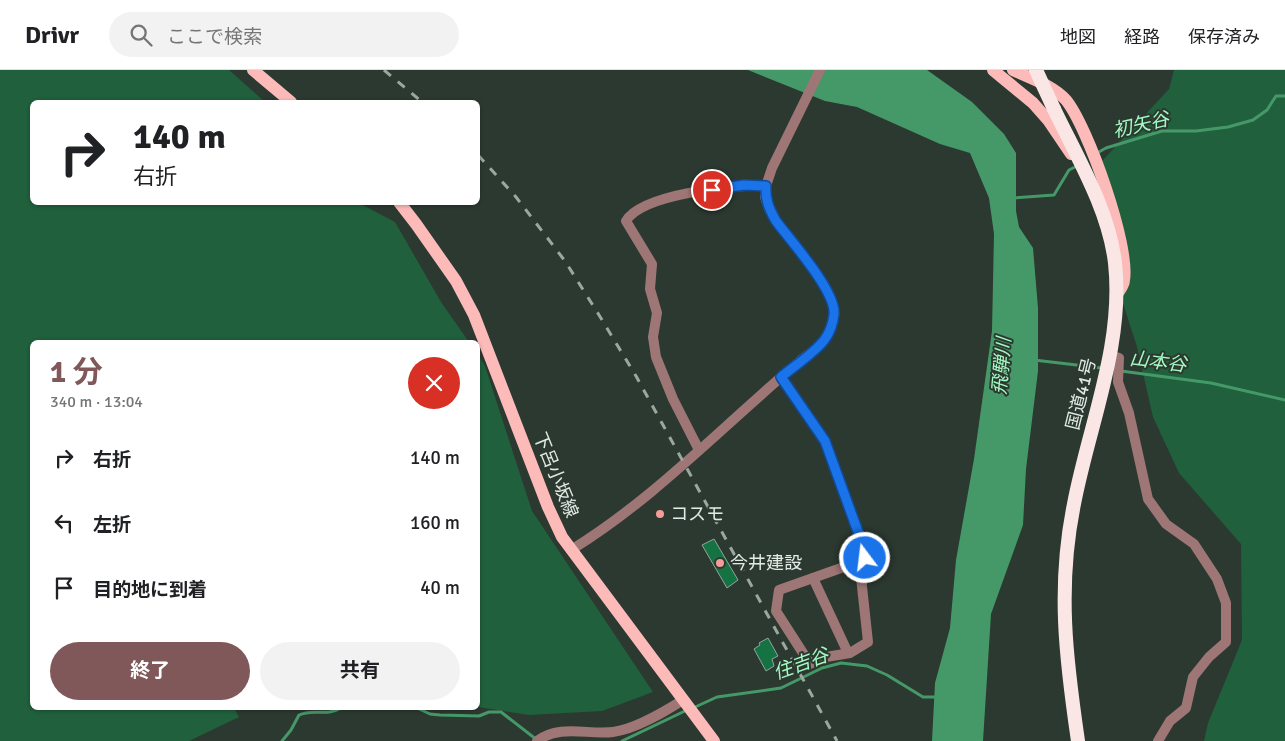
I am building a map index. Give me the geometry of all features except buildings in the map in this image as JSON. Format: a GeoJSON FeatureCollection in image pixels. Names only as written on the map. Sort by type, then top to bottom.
{"type":"FeatureCollection","features":[{"type":"Feature","properties":{"kind":"highway","name":"国道41号"},"geometry":{"type":"LineString","coordinates":[[1036,70],[1080,163],[1108,229],[1115,262],[1117,294],[1110,355],[1073,505],[1065,565],[1064,622],[1078,741]]}},
{"type":"Feature","properties":{"kind":"main road"},"geometry":{"type":"LineString","coordinates":[[253,70],[290,100]]}},
{"type":"Feature","properties":{"kind":"main road"},"geometry":{"type":"LineString","coordinates":[[993,70],[1033,103],[1048,120],[1075,160],[1080,163]]}},
{"type":"Feature","properties":{"kind":"main road"},"geometry":{"type":"LineString","coordinates":[[1013,70],[1052,88],[1065,99],[1078,116],[1114,214],[1120,239],[1125,263],[1124,282],[1117,294]]}},
{"type":"Feature","properties":{"kind":"main road","name":"下呂小坂線"},"geometry":{"type":"LineString","coordinates":[[401,205],[456,281],[474,315],[548,507],[562,536],[714,741]]}},
{"type":"Feature","properties":{"kind":"street"},"geometry":{"type":"LineString","coordinates":[[571,550],[632,508],[824,340],[831,326],[834,313],[832,300],[825,286],[776,221],[765,197],[766,186],[772,168],[820,70]]}},
{"type":"Feature","properties":{"kind":"street"},"geometry":{"type":"LineString","coordinates":[[699,450],[673,399],[656,357],[653,337],[657,313],[650,282],[652,264],[626,222],[630,215],[645,205],[663,198],[744,185],[766,186]]}},
{"type":"Feature","properties":{"kind":"street"},"geometry":{"type":"LineString","coordinates":[[1110,355],[1119,358],[1118,382],[1129,413],[1148,499],[1166,524],[1194,544],[1217,579],[1226,604],[1226,642],[1209,657],[1193,677],[1186,708],[1170,721],[1158,741]]}},
{"type":"Feature","properties":{"kind":"street"},"geometry":{"type":"LineString","coordinates":[[781,377],[825,441],[865,551],[865,558],[858,562],[779,590],[776,611],[810,664],[826,657],[848,653],[868,642],[858,562]]}},
{"type":"Feature","properties":{"kind":"street"},"geometry":{"type":"LineString","coordinates":[[814,578],[848,653]]}},
{"type":"Feature","properties":{"kind":"street"},"geometry":{"type":"LineString","coordinates":[[537,741],[555,732],[581,730],[612,732],[627,729],[666,711],[683,700]]}},
{"type":"Feature","properties":{"kind":"shaded area"},"geometry":{"type":"Polygon","coordinates":[[[0,70],[229,70],[263,100],[30,100],[30,205],[363,205],[395,222],[441,302],[468,340],[30,340],[30,710],[235,710],[239,717],[189,741],[0,741],[0,70]]]}},
{"type":"Feature","properties":{"kind":"shaded area"},"geometry":{"type":"Polygon","coordinates":[[[1174,70],[1285,70],[1285,741],[1204,741],[1208,723],[1242,640],[1241,544],[1179,473],[1153,417],[1137,347],[1121,297],[1090,174],[1169,89],[1174,70]]]}},
{"type":"Feature","properties":{"kind":"shaded area"},"geometry":{"type":"Polygon","coordinates":[[[480,358],[485,366],[532,511],[653,692],[602,711],[529,715],[480,707],[480,358]]]}},
{"type":"Feature","properties":{"kind":"water","name":"飛騨川"},"geometry":{"type":"Polygon","coordinates":[[[748,70],[927,70],[972,102],[1004,134],[1016,153],[1016,211],[1019,227],[1033,248],[1038,308],[1038,371],[1026,469],[1023,525],[991,614],[983,741],[932,741],[935,683],[950,628],[956,560],[974,459],[992,331],[994,234],[989,198],[970,153],[940,144],[857,107],[825,101],[748,70]]]}},
{"type":"Feature","properties":{"kind":"waterway","name":"初矢谷"},"geometry":{"type":"LineString","coordinates":[[1097,153],[1106,148],[1162,131],[1196,131],[1228,127],[1253,120],[1267,110],[1276,96],[1285,96]]}},
{"type":"Feature","properties":{"kind":"waterway","name":"初矢谷"},"geometry":{"type":"LineString","coordinates":[[1013,198],[1054,195],[1069,170],[1077,166]]}},
{"type":"Feature","properties":{"kind":"waterway","name":"山本谷"},"geometry":{"type":"LineString","coordinates":[[1034,360],[1102,368]]}},
{"type":"Feature","properties":{"kind":"waterway","name":"山本谷"},"geometry":{"type":"LineString","coordinates":[[1121,371],[1211,383],[1285,400]]}},
{"type":"Feature","properties":{"kind":"waterway","name":"住吉谷"},"geometry":{"type":"LineString","coordinates":[[693,708],[717,697],[781,688],[822,668],[841,663],[867,666],[887,675],[923,697],[937,697]]}},
{"type":"Feature","properties":{"kind":"waterway","name":"住吉谷"},"geometry":{"type":"LineString","coordinates":[[282,741],[291,730],[299,715],[310,712],[338,710]]}},
{"type":"Feature","properties":{"kind":"waterway","name":"住吉谷"},"geometry":{"type":"LineString","coordinates":[[421,710],[430,714],[479,716],[489,712],[501,712],[537,740]]}},
{"type":"Feature","properties":{"kind":"waterway","name":"住吉谷"},"geometry":{"type":"LineString","coordinates":[[622,741],[687,710]]}},
{"type":"Feature","properties":{"kind":"railway"},"geometry":{"type":"LineString","coordinates":[[384,70],[420,100]]}},
{"type":"Feature","properties":{"kind":"railway"},"geometry":{"type":"LineString","coordinates":[[480,157],[516,197],[565,261],[599,315],[636,376],[837,741]]}},
{"type":"Feature","properties":{"kind":"place","name":"コスモ"},"geometry":{"type":"Point","coordinates":[660,514]}},
{"type":"Feature","properties":{"kind":"place","name":"今井建設"},"geometry":{"type":"Point","coordinates":[720,563]}},
{"type":"Feature","properties":{"kind":"route"},"geometry":{"type":"LineString","coordinates":[[712,190],[744,185],[766,186],[765,197],[769,209],[825,286],[832,300],[834,313],[831,326],[824,340],[781,377],[825,441],[865,551],[865,558]]}}]}
